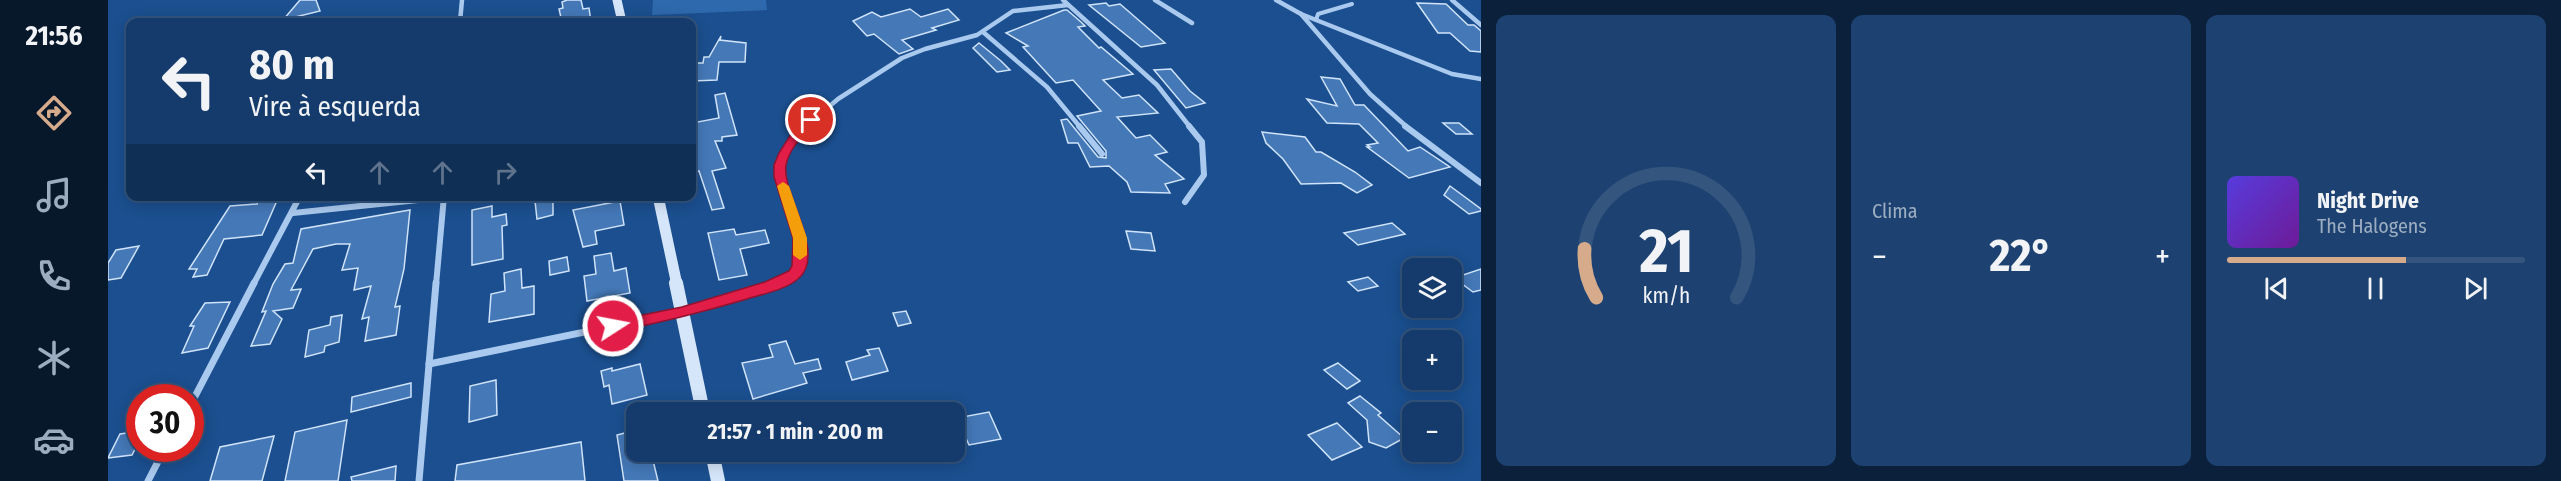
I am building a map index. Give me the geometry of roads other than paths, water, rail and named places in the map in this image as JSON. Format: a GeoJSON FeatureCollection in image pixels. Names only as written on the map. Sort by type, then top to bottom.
{"type":"FeatureCollection","features":[{"type":"Feature","properties":{"kind":"street"},"geometry":{"type":"LineString","coordinates":[[460,18],[462,0]]}},
{"type":"Feature","properties":{"kind":"street"},"geometry":{"type":"LineString","coordinates":[[617,0],[621,18]]}},
{"type":"Feature","properties":{"kind":"street"},"geometry":{"type":"LineString","coordinates":[[1063,0],[1157,85],[1202,142],[1204,175],[1185,202]]}},
{"type":"Feature","properties":{"kind":"street"},"geometry":{"type":"LineString","coordinates":[[1155,0],[1192,23]]}},
{"type":"Feature","properties":{"kind":"street"},"geometry":{"type":"LineString","coordinates":[[1276,0],[1301,14],[1452,74],[1481,79]]}},
{"type":"Feature","properties":{"kind":"street"},"geometry":{"type":"LineString","coordinates":[[1452,0],[1481,25]]}},
{"type":"Feature","properties":{"kind":"street"},"geometry":{"type":"LineString","coordinates":[[429,364],[682,312],[770,286],[794,275],[799,266],[800,238],[780,177],[780,165],[797,134],[811,120],[856,87],[904,57],[983,32],[1011,11],[1068,4]]}},
{"type":"Feature","properties":{"kind":"street"},"geometry":{"type":"LineString","coordinates":[[1301,14],[1326,40],[1369,93],[1390,113],[1481,183]]}},
{"type":"Feature","properties":{"kind":"street"},"geometry":{"type":"LineString","coordinates":[[983,32],[1047,87],[1102,154]]}},
{"type":"Feature","properties":{"kind":"street"},"geometry":{"type":"LineString","coordinates":[[202,384],[298,201]]}},
{"type":"Feature","properties":{"kind":"street"},"geometry":{"type":"LineString","coordinates":[[293,213],[407,201]]}},
{"type":"Feature","properties":{"kind":"street"},"geometry":{"type":"LineString","coordinates":[[418,481],[445,201]]}},
{"type":"Feature","properties":{"kind":"street"},"geometry":{"type":"LineString","coordinates":[[659,201],[701,402]]}},
{"type":"Feature","properties":{"kind":"street"},"geometry":{"type":"LineString","coordinates":[[148,481],[158,462]]}},
{"type":"Feature","properties":{"kind":"street"},"geometry":{"type":"LineString","coordinates":[[714,462],[718,481]]}},
{"type":"Feature","properties":{"kind":"lane"},"geometry":{"type":"LineString","coordinates":[[1316,20],[1318,14],[1352,4]]}}]}
